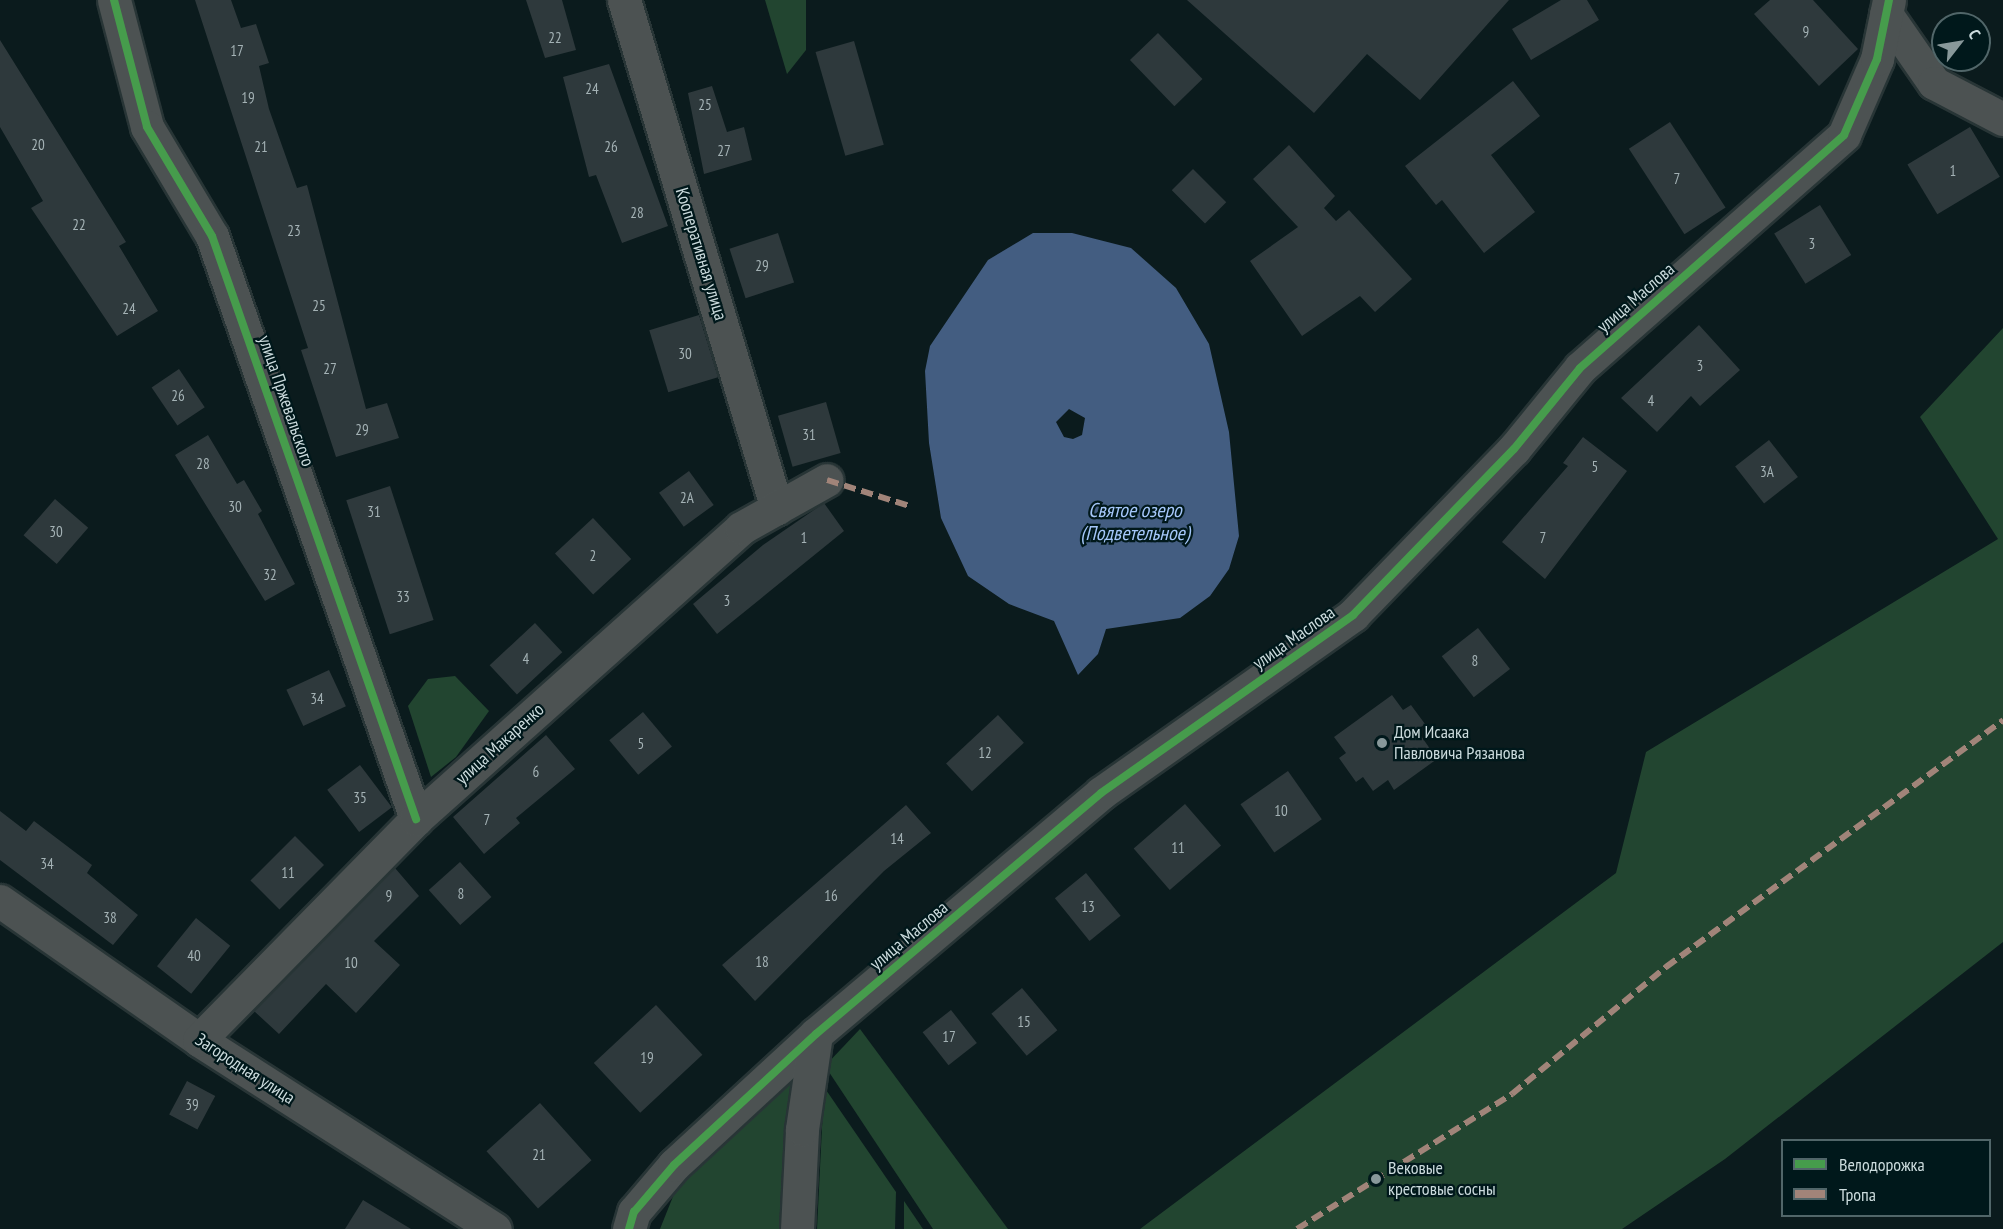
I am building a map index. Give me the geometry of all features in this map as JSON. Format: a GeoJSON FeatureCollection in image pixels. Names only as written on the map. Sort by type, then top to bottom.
{"type":"FeatureCollection","features":[{"type":"Feature","properties":{"kind":"street","name":"улица Пржевальского"},"geometry":{"type":"LineString","coordinates":[[114,0],[147,127],[212,236],[416,819]]}},
{"type":"Feature","properties":{"kind":"street","name":"Кооперативная улица"},"geometry":{"type":"LineString","coordinates":[[624,0],[777,509]]}},
{"type":"Feature","properties":{"kind":"street"},"geometry":{"type":"LineString","coordinates":[[1888,7],[1934,83],[2003,118]]}},
{"type":"Feature","properties":{"kind":"street","name":"улица Маслова"},"geometry":{"type":"LineString","coordinates":[[629,1229],[634,1212],[674,1165],[816,1034],[1101,793],[1353,615],[1514,448],[1580,368],[1844,135],[1877,59],[1888,7]]}},
{"type":"Feature","properties":{"kind":"street","name":"улица Макаренко"},"geometry":{"type":"LineString","coordinates":[[200,1040],[416,819],[741,528],[827,480]]}},
{"type":"Feature","properties":{"kind":"street","name":"Загородная улица"},"geometry":{"type":"LineString","coordinates":[[0,901],[200,1040],[495,1229]]}},
{"type":"Feature","properties":{"kind":"street"},"geometry":{"type":"LineString","coordinates":[[797,1229],[802,1129],[816,1034]]}},
{"type":"Feature","properties":{"kind":"green space"},"geometry":{"type":"Polygon","coordinates":[[[765,0],[806,0],[806,50],[787,74],[765,0]]]}},
{"type":"Feature","properties":{"kind":"green space"},"geometry":{"type":"Polygon","coordinates":[[[2003,328],[2003,942],[1725,1159],[1622,1229],[1140,1229],[1616,873],[1646,752],[1998,539],[1920,417],[2003,328]]]}},
{"type":"Feature","properties":{"kind":"green space"},"geometry":{"type":"Polygon","coordinates":[[[455,676],[489,711],[456,757],[431,777],[408,706],[428,679],[455,676]]]}},
{"type":"Feature","properties":{"kind":"green space"},"geometry":{"type":"Polygon","coordinates":[[[860,1029],[1008,1229],[933,1229],[825,1066],[860,1029]]]}},
{"type":"Feature","properties":{"kind":"green space"},"geometry":{"type":"Polygon","coordinates":[[[790,1073],[794,1090],[786,1229],[660,1229],[678,1184],[790,1073]]]}},
{"type":"Feature","properties":{"kind":"green space"},"geometry":{"type":"Polygon","coordinates":[[[824,1087],[896,1192],[895,1229],[817,1229],[824,1087]]]}},
{"type":"Feature","properties":{"kind":"green space"},"geometry":{"type":"Polygon","coordinates":[[[904,1201],[923,1229],[904,1229],[904,1201]]]}},
{"type":"Feature","properties":{"kind":"water","name":"Святое озеро (Подветельное)"},"geometry":{"type":"Polygon","coordinates":[[[1033,233],[1072,233],[1131,248],[1176,288],[1209,344],[1229,432],[1239,536],[1229,569],[1210,596],[1180,618],[1106,629],[1098,654],[1078,675],[1054,621],[1009,604],[968,576],[941,518],[929,443],[925,371],[930,346],[988,260],[1033,233]],[[1069,409],[1056,422],[1064,437],[1073,439],[1082,435],[1085,418],[1069,409]]]}},
{"type":"Feature","properties":{"kind":"building"},"geometry":{"type":"Polygon","coordinates":[[[195,0],[231,0],[241,28],[256,24],[269,63],[259,66],[269,109],[297,188],[307,185],[366,409],[387,403],[399,438],[336,457],[301,350],[308,348],[195,0]]]}},
{"type":"Feature","properties":{"kind":"building"},"geometry":{"type":"Polygon","coordinates":[[[526,0],[562,0],[576,50],[545,58],[526,0]]]}},
{"type":"Feature","properties":{"kind":"building"},"geometry":{"type":"Polygon","coordinates":[[[1187,0],[1509,0],[1420,100],[1367,54],[1314,113],[1187,0]]]}},
{"type":"Feature","properties":{"kind":"building"},"geometry":{"type":"Polygon","coordinates":[[[1561,0],[1587,0],[1599,20],[1531,60],[1512,29],[1561,0]]]}},
{"type":"Feature","properties":{"kind":"building"},"geometry":{"type":"Polygon","coordinates":[[[1770,0],[1813,0],[1858,49],[1819,86],[1754,14],[1770,0]]]}},
{"type":"Feature","properties":{"kind":"building"},"geometry":{"type":"Polygon","coordinates":[[[1158,33],[1202,79],[1174,106],[1130,60],[1158,33]]]}},
{"type":"Feature","properties":{"kind":"building"},"geometry":{"type":"Polygon","coordinates":[[[0,40],[126,242],[119,246],[158,311],[117,336],[31,208],[43,201],[0,127],[0,40]]]}},
{"type":"Feature","properties":{"kind":"building"},"geometry":{"type":"Polygon","coordinates":[[[854,41],[884,145],[845,156],[816,52],[854,41]]]}},
{"type":"Feature","properties":{"kind":"building"},"geometry":{"type":"Polygon","coordinates":[[[609,64],[668,226],[622,243],[596,175],[589,177],[563,77],[609,64]]]}},
{"type":"Feature","properties":{"kind":"building"},"geometry":{"type":"Polygon","coordinates":[[[1513,81],[1540,116],[1491,155],[1535,212],[1484,253],[1442,200],[1436,205],[1405,166],[1513,81]]]}},
{"type":"Feature","properties":{"kind":"building"},"geometry":{"type":"Polygon","coordinates":[[[712,86],[727,132],[744,127],[752,160],[704,174],[688,93],[712,86]]]}},
{"type":"Feature","properties":{"kind":"building"},"geometry":{"type":"Polygon","coordinates":[[[1670,122],[1726,208],[1684,234],[1629,149],[1670,122]]]}},
{"type":"Feature","properties":{"kind":"building"},"geometry":{"type":"Polygon","coordinates":[[[1970,127],[2000,177],[1937,214],[1907,165],[1970,127]]]}},
{"type":"Feature","properties":{"kind":"building"},"geometry":{"type":"Polygon","coordinates":[[[1289,145],[1335,196],[1324,208],[1336,221],[1349,210],[1412,279],[1375,312],[1360,296],[1302,336],[1250,261],[1298,227],[1253,179],[1289,145]]]}},
{"type":"Feature","properties":{"kind":"building"},"geometry":{"type":"Polygon","coordinates":[[[1193,169],[1226,202],[1205,223],[1172,190],[1193,169]]]}},
{"type":"Feature","properties":{"kind":"building"},"geometry":{"type":"Polygon","coordinates":[[[1820,205],[1851,255],[1805,284],[1774,234],[1820,205]]]}},
{"type":"Feature","properties":{"kind":"building"},"geometry":{"type":"Polygon","coordinates":[[[778,233],[794,282],[746,298],[729,249],[778,233]]]}},
{"type":"Feature","properties":{"kind":"building"},"geometry":{"type":"Polygon","coordinates":[[[699,315],[718,377],[668,392],[649,330],[699,315]]]}},
{"type":"Feature","properties":{"kind":"building"},"geometry":{"type":"Polygon","coordinates":[[[1699,325],[1740,370],[1700,406],[1691,396],[1657,432],[1621,398],[1699,325]]]}},
{"type":"Feature","properties":{"kind":"building"},"geometry":{"type":"Polygon","coordinates":[[[179,369],[205,407],[177,426],[152,387],[179,369]]]}},
{"type":"Feature","properties":{"kind":"building"},"geometry":{"type":"Polygon","coordinates":[[[826,402],[841,453],[793,467],[778,416],[826,402]]]}},
{"type":"Feature","properties":{"kind":"building"},"geometry":{"type":"Polygon","coordinates":[[[208,435],[237,484],[244,480],[262,511],[258,514],[295,584],[265,601],[175,455],[208,435]]]}},
{"type":"Feature","properties":{"kind":"building"},"geometry":{"type":"Polygon","coordinates":[[[1583,437],[1627,471],[1545,579],[1502,542],[1568,466],[1563,463],[1583,437]]]}},
{"type":"Feature","properties":{"kind":"building"},"geometry":{"type":"Polygon","coordinates":[[[1769,440],[1798,477],[1764,504],[1735,466],[1769,440]]]}},
{"type":"Feature","properties":{"kind":"building"},"geometry":{"type":"Polygon","coordinates":[[[689,471],[714,505],[684,527],[659,493],[689,471]]]}},
{"type":"Feature","properties":{"kind":"building"},"geometry":{"type":"Polygon","coordinates":[[[390,486],[434,620],[390,634],[346,500],[390,486]]]}},
{"type":"Feature","properties":{"kind":"building"},"geometry":{"type":"Polygon","coordinates":[[[55,499],[88,528],[57,564],[24,535],[55,499]]]}},
{"type":"Feature","properties":{"kind":"building"},"geometry":{"type":"Polygon","coordinates":[[[824,503],[844,531],[717,634],[693,604],[763,545],[824,503]]]}},
{"type":"Feature","properties":{"kind":"building"},"geometry":{"type":"Polygon","coordinates":[[[593,518],[631,559],[593,594],[555,553],[593,518]]]}},
{"type":"Feature","properties":{"kind":"building"},"geometry":{"type":"Polygon","coordinates":[[[535,623],[562,652],[517,695],[490,665],[535,623]]]}},
{"type":"Feature","properties":{"kind":"building"},"geometry":{"type":"Polygon","coordinates":[[[1478,628],[1510,669],[1474,697],[1442,656],[1478,628]]]}},
{"type":"Feature","properties":{"kind":"building"},"geometry":{"type":"Polygon","coordinates":[[[329,670],[346,706],[303,726],[286,690],[329,670]]]}},
{"type":"Feature","properties":{"kind":"building","name":"Дом Исаака Павловича Рязанова"},"geometry":{"type":"Polygon","coordinates":[[[1392,695],[1403,710],[1411,705],[1425,724],[1417,730],[1437,759],[1394,790],[1388,780],[1373,791],[1363,777],[1356,782],[1339,758],[1346,753],[1334,737],[1392,695]]]}},
{"type":"Feature","properties":{"kind":"building"},"geometry":{"type":"Polygon","coordinates":[[[643,712],[672,746],[638,775],[609,740],[643,712]]]}},
{"type":"Feature","properties":{"kind":"building"},"geometry":{"type":"Polygon","coordinates":[[[998,715],[1024,743],[972,791],[946,763],[998,715]]]}},
{"type":"Feature","properties":{"kind":"building"},"geometry":{"type":"Polygon","coordinates":[[[546,735],[575,769],[516,818],[520,823],[484,854],[453,817],[546,735]]]}},
{"type":"Feature","properties":{"kind":"building"},"geometry":{"type":"Polygon","coordinates":[[[360,765],[392,807],[359,832],[327,790],[360,765]]]}},
{"type":"Feature","properties":{"kind":"building"},"geometry":{"type":"Polygon","coordinates":[[[1288,771],[1322,819],[1274,853],[1240,804],[1288,771]]]}},
{"type":"Feature","properties":{"kind":"building"},"geometry":{"type":"Polygon","coordinates":[[[1185,804],[1221,846],[1170,890],[1134,849],[1185,804]]]}},
{"type":"Feature","properties":{"kind":"building"},"geometry":{"type":"Polygon","coordinates":[[[906,805],[931,833],[884,871],[755,1001],[722,965],[906,805]]]}},
{"type":"Feature","properties":{"kind":"building"},"geometry":{"type":"Polygon","coordinates":[[[0,811],[26,831],[34,821],[92,865],[87,873],[138,915],[113,945],[0,860],[0,811]]]}},
{"type":"Feature","properties":{"kind":"building"},"geometry":{"type":"Polygon","coordinates":[[[295,836],[324,865],[279,910],[250,881],[295,836]]]}},
{"type":"Feature","properties":{"kind":"building"},"geometry":{"type":"Polygon","coordinates":[[[460,862],[491,897],[460,925],[429,890],[460,862]]]}},
{"type":"Feature","properties":{"kind":"building"},"geometry":{"type":"Polygon","coordinates":[[[395,868],[419,896],[374,941],[400,965],[356,1013],[326,984],[279,1034],[254,1011],[395,868]]]}},
{"type":"Feature","properties":{"kind":"building"},"geometry":{"type":"Polygon","coordinates":[[[1086,873],[1121,916],[1090,941],[1055,898],[1086,873]]]}},
{"type":"Feature","properties":{"kind":"building"},"geometry":{"type":"Polygon","coordinates":[[[196,918],[230,946],[191,994],[157,966],[196,918]]]}},
{"type":"Feature","properties":{"kind":"building"},"geometry":{"type":"Polygon","coordinates":[[[1022,988],[1057,1030],[1027,1056],[991,1014],[1022,988]]]}},
{"type":"Feature","properties":{"kind":"building"},"geometry":{"type":"Polygon","coordinates":[[[656,1005],[702,1055],[640,1113],[594,1063],[656,1005]]]}},
{"type":"Feature","properties":{"kind":"building"},"geometry":{"type":"Polygon","coordinates":[[[951,1010],[977,1043],[948,1065],[923,1032],[951,1010]]]}},
{"type":"Feature","properties":{"kind":"building"},"geometry":{"type":"Polygon","coordinates":[[[187,1081],[215,1096],[197,1130],[169,1115],[187,1081]]]}},
{"type":"Feature","properties":{"kind":"building"},"geometry":{"type":"Polygon","coordinates":[[[540,1103],[592,1160],[538,1208],[486,1151],[540,1103]]]}},
{"type":"Feature","properties":{"kind":"building"},"geometry":{"type":"Polygon","coordinates":[[[363,1200],[411,1229],[345,1229],[363,1200]]]}},
{"type":"Feature","properties":{"kind":"marked path"},"geometry":{"type":"LineString","coordinates":[[827,480],[910,506]]}},
{"type":"Feature","properties":{"kind":"marked path"},"geometry":{"type":"LineString","coordinates":[[1297,1229],[1512,1094],[1666,967],[2003,720]]}},
{"type":"Feature","properties":{"kind":"cycle path"},"geometry":{"type":"LineString","coordinates":[[114,0],[147,127],[212,236],[416,819]]}},
{"type":"Feature","properties":{"kind":"cycle path"},"geometry":{"type":"LineString","coordinates":[[629,1229],[634,1212],[674,1165],[816,1034],[1101,793],[1353,615],[1514,449],[1580,368],[1844,135],[1877,59],[1889,0]]}},
{"type":"Feature","properties":{"kind":"place","name":"Дом Исаака Павловича Рязанова"},"geometry":{"type":"Point","coordinates":[1382,743]}},
{"type":"Feature","properties":{"kind":"place","name":"Вековые крестовые сосны"},"geometry":{"type":"Point","coordinates":[1376,1179]}}]}
